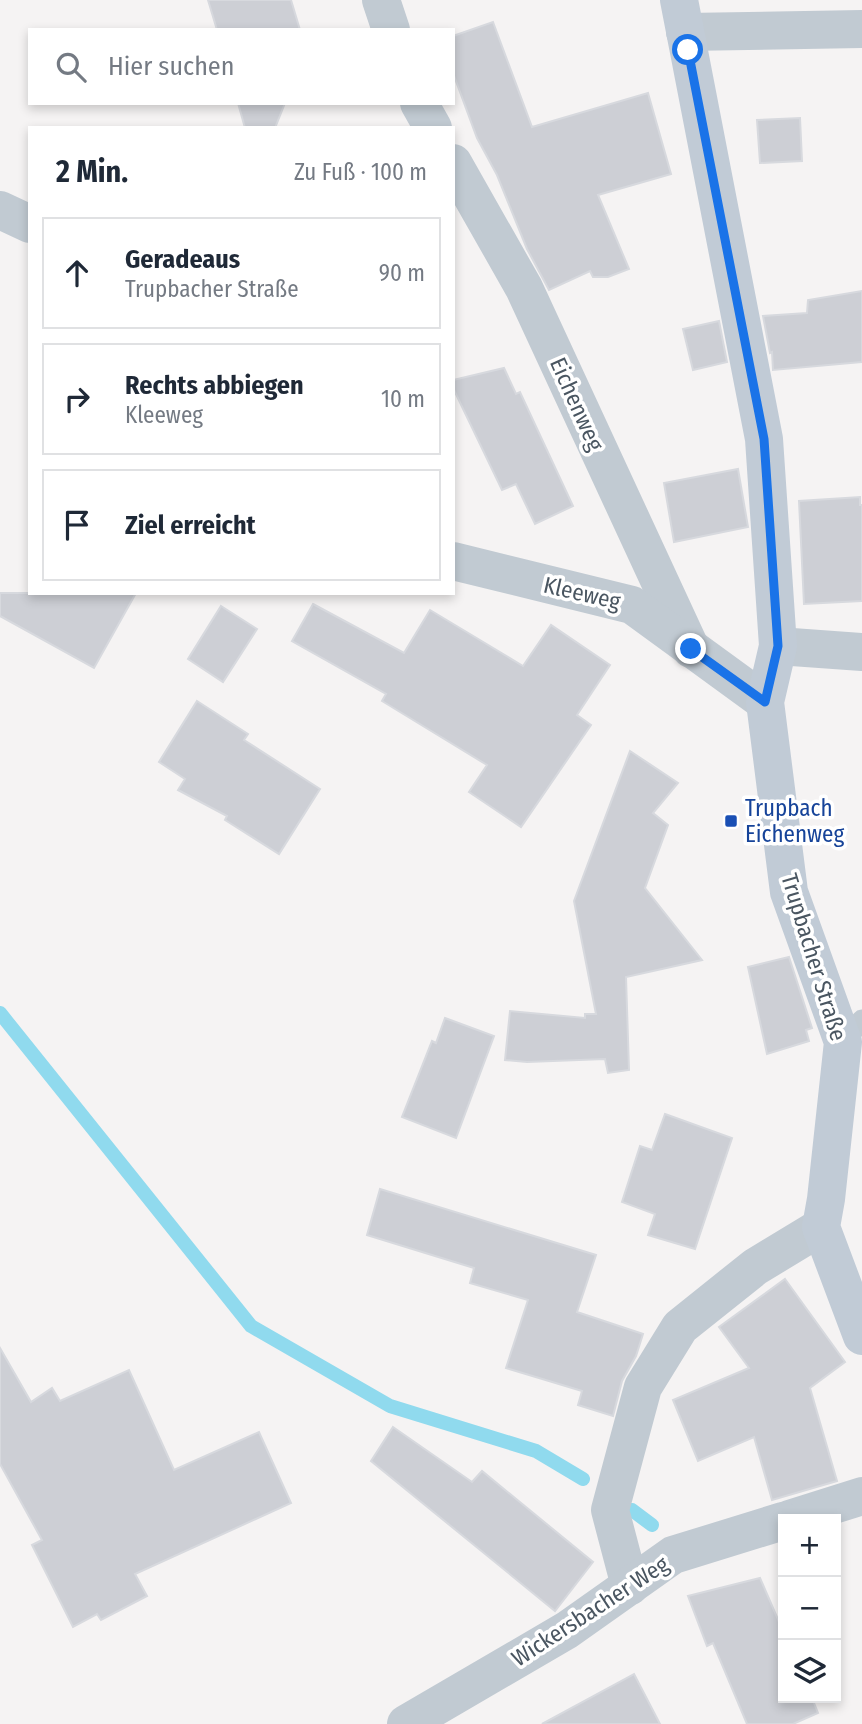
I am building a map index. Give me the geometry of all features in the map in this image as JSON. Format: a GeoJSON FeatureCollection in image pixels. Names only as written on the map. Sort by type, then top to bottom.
{"type":"FeatureCollection","features":[{"type":"Feature","properties":{"kind":"street"},"geometry":{"type":"LineString","coordinates":[[381,0],[390,28]]}},
{"type":"Feature","properties":{"kind":"street"},"geometry":{"type":"LineString","coordinates":[[682,16],[859,29]]}},
{"type":"Feature","properties":{"kind":"street","name":"Trupbacher Straße"},"geometry":{"type":"LineString","coordinates":[[682,16],[764,439],[778,646],[765,702],[789,892],[853,1031],[821,1227],[862,1336]]}},
{"type":"Feature","properties":{"kind":"street"},"geometry":{"type":"LineString","coordinates":[[409,126],[412,105]]}},
{"type":"Feature","properties":{"kind":"street"},"geometry":{"type":"LineString","coordinates":[[420,105],[432,126]]}},
{"type":"Feature","properties":{"kind":"street","name":"Eichenweg"},"geometry":{"type":"LineString","coordinates":[[455,167],[524,288],[691,649]]}},
{"type":"Feature","properties":{"kind":"street"},"geometry":{"type":"LineString","coordinates":[[0,210],[28,223]]}},
{"type":"Feature","properties":{"kind":"street","name":"Kleeweg"},"geometry":{"type":"LineString","coordinates":[[455,561],[632,605],[765,702]]}},
{"type":"Feature","properties":{"kind":"street"},"geometry":{"type":"LineString","coordinates":[[778,646],[862,652]]}},
{"type":"Feature","properties":{"kind":"street"},"geometry":{"type":"LineString","coordinates":[[630,1586],[610,1510],[643,1387],[680,1327],[755,1267],[821,1227]]}},
{"type":"Feature","properties":{"kind":"street"},"geometry":{"type":"LineString","coordinates":[[805,1514],[862,1496]]}},
{"type":"Feature","properties":{"kind":"street","name":"Wickersbacher Weg"},"geometry":{"type":"LineString","coordinates":[[406,1724],[567,1630],[673,1555],[778,1523]]}},
{"type":"Feature","properties":{"kind":"building"},"geometry":{"type":"Polygon","coordinates":[[[208,0],[291,0],[299,28],[216,28],[208,0]]]}},
{"type":"Feature","properties":{"kind":"building"},"geometry":{"type":"Polygon","coordinates":[[[493,22],[532,127],[648,93],[671,174],[598,195],[629,269],[608,277],[593,277],[590,271],[549,290],[527,249],[497,175],[477,138],[455,78],[455,35],[493,22]]]}},
{"type":"Feature","properties":{"kind":"building"},"geometry":{"type":"Polygon","coordinates":[[[239,105],[284,105],[276,126],[244,126],[239,105]]]}},
{"type":"Feature","properties":{"kind":"building"},"geometry":{"type":"Polygon","coordinates":[[[800,118],[802,161],[760,163],[757,120],[800,118]]]}},
{"type":"Feature","properties":{"kind":"building"},"geometry":{"type":"Polygon","coordinates":[[[862,291],[862,362],[773,370],[772,352],[770,353],[763,316],[807,313],[808,300],[862,291]]]}},
{"type":"Feature","properties":{"kind":"building"},"geometry":{"type":"Polygon","coordinates":[[[719,321],[727,362],[693,370],[683,329],[719,321]]]}},
{"type":"Feature","properties":{"kind":"building"},"geometry":{"type":"Polygon","coordinates":[[[504,368],[516,394],[520,392],[573,506],[535,524],[516,484],[502,490],[455,392],[455,380],[504,368]]]}},
{"type":"Feature","properties":{"kind":"building"},"geometry":{"type":"Polygon","coordinates":[[[738,469],[748,527],[674,542],[664,483],[738,469]]]}},
{"type":"Feature","properties":{"kind":"building"},"geometry":{"type":"Polygon","coordinates":[[[860,497],[862,601],[804,604],[799,501],[860,497]]]}},
{"type":"Feature","properties":{"kind":"building"},"geometry":{"type":"Polygon","coordinates":[[[0,593],[135,595],[94,668],[0,616],[0,593]]]}},
{"type":"Feature","properties":{"kind":"building"},"geometry":{"type":"Polygon","coordinates":[[[313,604],[404,653],[430,610],[523,666],[551,625],[610,665],[577,715],[591,725],[521,827],[469,792],[487,765],[382,701],[386,694],[292,641],[313,604]]]}},
{"type":"Feature","properties":{"kind":"building"},"geometry":{"type":"Polygon","coordinates":[[[221,606],[257,629],[223,682],[188,659],[221,606]]]}},
{"type":"Feature","properties":{"kind":"building"},"geometry":{"type":"Polygon","coordinates":[[[197,701],[248,734],[244,740],[320,789],[279,854],[225,820],[227,816],[178,790],[185,779],[159,762],[197,701]]]}},
{"type":"Feature","properties":{"kind":"building"},"geometry":{"type":"Polygon","coordinates":[[[630,751],[678,783],[653,813],[668,825],[645,888],[702,960],[626,977],[629,1070],[608,1073],[605,1059],[527,1062],[505,1060],[510,1011],[585,1018],[585,1014],[596,1014],[574,901],[630,751]]]}},
{"type":"Feature","properties":{"kind":"building"},"geometry":{"type":"Polygon","coordinates":[[[789,957],[812,1028],[806,1030],[809,1041],[767,1054],[748,967],[789,957]]]}},
{"type":"Feature","properties":{"kind":"building"},"geometry":{"type":"Polygon","coordinates":[[[445,1018],[494,1036],[456,1138],[402,1117],[432,1041],[436,1043],[445,1018]]]}},
{"type":"Feature","properties":{"kind":"building"},"geometry":{"type":"Polygon","coordinates":[[[665,1114],[732,1138],[695,1249],[648,1235],[655,1214],[622,1202],[640,1146],[652,1150],[665,1114]]]}},
{"type":"Feature","properties":{"kind":"building"},"geometry":{"type":"Polygon","coordinates":[[[380,1189],[596,1255],[577,1312],[643,1334],[636,1356],[622,1381],[613,1416],[578,1405],[582,1391],[506,1368],[528,1300],[470,1283],[474,1268],[367,1235],[380,1189]]]}},
{"type":"Feature","properties":{"kind":"building"},"geometry":{"type":"Polygon","coordinates":[[[785,1279],[845,1362],[810,1388],[837,1481],[772,1500],[754,1437],[698,1461],[673,1400],[749,1368],[719,1327],[785,1279]]]}},
{"type":"Feature","properties":{"kind":"building"},"geometry":{"type":"Polygon","coordinates":[[[0,1348],[31,1402],[52,1388],[60,1401],[129,1370],[174,1470],[259,1432],[291,1503],[135,1574],[147,1596],[101,1620],[97,1614],[73,1627],[32,1545],[42,1540],[0,1464],[0,1348]]]}},
{"type":"Feature","properties":{"kind":"building"},"geometry":{"type":"Polygon","coordinates":[[[393,1427],[472,1482],[482,1471],[593,1562],[555,1611],[371,1461],[393,1427]]]}},
{"type":"Feature","properties":{"kind":"building"},"geometry":{"type":"Polygon","coordinates":[[[760,1578],[778,1619],[778,1703],[814,1703],[818,1713],[793,1724],[747,1724],[713,1643],[707,1646],[688,1596],[760,1578]]]}},
{"type":"Feature","properties":{"kind":"building"},"geometry":{"type":"Polygon","coordinates":[[[634,1674],[660,1724],[542,1724],[634,1674]]]}},
{"type":"Feature","properties":{"kind":"waterway"},"geometry":{"type":"LineString","coordinates":[[0,1013],[251,1326],[390,1406],[536,1451],[583,1479]]}},
{"type":"Feature","properties":{"kind":"waterway"},"geometry":{"type":"LineString","coordinates":[[632,1510],[652,1525]]}},
{"type":"Feature","properties":{"kind":"place","name":"Trupbach Eichenweg"},"geometry":{"type":"Point","coordinates":[731,821]}},
{"type":"Feature","properties":{"kind":"route"},"geometry":{"type":"LineString","coordinates":[[688,50],[764,439],[778,646],[765,702],[691,649]]}}]}
